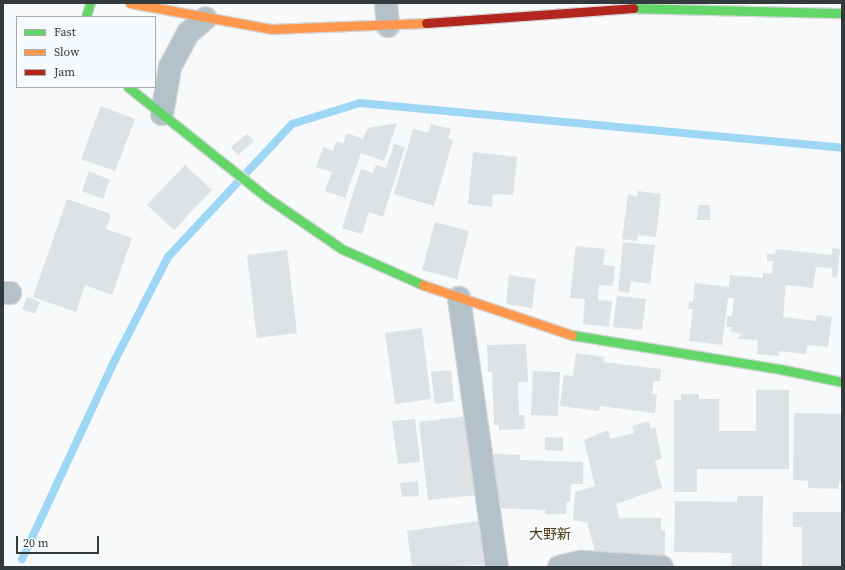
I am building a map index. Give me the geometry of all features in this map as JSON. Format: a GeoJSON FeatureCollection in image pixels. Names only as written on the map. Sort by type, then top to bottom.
{"type":"FeatureCollection","features":[{"type":"Feature","properties":{"kind":"street"},"geometry":{"type":"LineString","coordinates":[[86,16],[90,3]]}},
{"type":"Feature","properties":{"kind":"street"},"geometry":{"type":"LineString","coordinates":[[130,3],[271,29],[388,26],[619,6],[842,13]]}},
{"type":"Feature","properties":{"kind":"street"},"geometry":{"type":"LineString","coordinates":[[386,3],[388,26]]}},
{"type":"Feature","properties":{"kind":"street"},"geometry":{"type":"LineString","coordinates":[[162,114],[170,67],[188,33],[206,18]]}},
{"type":"Feature","properties":{"kind":"street"},"geometry":{"type":"LineString","coordinates":[[129,88],[268,199],[342,249],[459,298],[561,333],[780,369],[842,382]]}},
{"type":"Feature","properties":{"kind":"street"},"geometry":{"type":"LineString","coordinates":[[459,298],[497,567]]}},
{"type":"Feature","properties":{"kind":"street"},"geometry":{"type":"LineString","coordinates":[[559,567],[580,562],[662,567]]}},
{"type":"Feature","properties":{"kind":"building"},"geometry":{"type":"Polygon","coordinates":[[[101,106],[135,119],[115,171],[81,159],[101,106]]]}},
{"type":"Feature","properties":{"kind":"building"},"geometry":{"type":"Polygon","coordinates":[[[397,123],[384,161],[361,153],[345,198],[325,191],[332,172],[316,167],[323,147],[333,151],[336,141],[343,144],[347,133],[363,139],[368,128],[397,123]]]}},
{"type":"Feature","properties":{"kind":"building"},"geometry":{"type":"Polygon","coordinates":[[[431,124],[451,129],[448,138],[453,140],[434,206],[394,194],[413,129],[428,133],[431,124]]]}},
{"type":"Feature","properties":{"kind":"building"},"geometry":{"type":"Polygon","coordinates":[[[247,134],[254,141],[238,155],[231,147],[247,134]]]}},
{"type":"Feature","properties":{"kind":"building"},"geometry":{"type":"Polygon","coordinates":[[[394,144],[405,147],[383,217],[369,212],[362,234],[342,228],[361,169],[373,173],[376,165],[386,168],[394,144]]]}},
{"type":"Feature","properties":{"kind":"building"},"geometry":{"type":"Polygon","coordinates":[[[473,152],[517,157],[513,195],[493,194],[492,207],[468,204],[473,152]]]}},
{"type":"Feature","properties":{"kind":"building"},"geometry":{"type":"Polygon","coordinates":[[[185,165],[212,190],[174,230],[147,205],[185,165]]]}},
{"type":"Feature","properties":{"kind":"building"},"geometry":{"type":"Polygon","coordinates":[[[89,171],[110,180],[103,199],[82,191],[89,171]]]}},
{"type":"Feature","properties":{"kind":"building"},"geometry":{"type":"Polygon","coordinates":[[[638,191],[661,194],[656,237],[638,235],[637,241],[622,239],[628,195],[637,196],[638,191]]]}},
{"type":"Feature","properties":{"kind":"building"},"geometry":{"type":"Polygon","coordinates":[[[67,199],[111,214],[106,229],[132,238],[112,295],[85,285],[76,312],[33,297],[67,199]]]}},
{"type":"Feature","properties":{"kind":"building"},"geometry":{"type":"Polygon","coordinates":[[[698,205],[710,205],[710,220],[697,220],[698,205]]]}},
{"type":"Feature","properties":{"kind":"building"},"geometry":{"type":"Polygon","coordinates":[[[435,222],[469,231],[457,279],[422,270],[435,222]]]}},
{"type":"Feature","properties":{"kind":"building"},"geometry":{"type":"Polygon","coordinates":[[[623,242],[655,245],[650,284],[631,281],[629,293],[618,291],[623,242]]]}},
{"type":"Feature","properties":{"kind":"building"},"geometry":{"type":"Polygon","coordinates":[[[576,246],[605,249],[603,265],[615,266],[613,286],[599,285],[598,300],[612,301],[609,327],[583,324],[585,299],[570,298],[576,246]]]}},
{"type":"Feature","properties":{"kind":"building"},"geometry":{"type":"Polygon","coordinates":[[[832,248],[840,249],[837,278],[832,277],[832,268],[816,267],[813,288],[786,285],[783,317],[816,321],[817,315],[832,317],[828,347],[808,345],[806,354],[779,351],[779,356],[757,354],[758,340],[739,339],[740,333],[731,332],[732,327],[726,327],[727,316],[732,316],[734,298],[728,298],[722,345],[689,341],[693,309],[688,309],[689,301],[693,302],[695,283],[729,287],[730,275],[763,278],[763,273],[772,274],[773,261],[767,261],[767,254],[775,254],[776,249],[832,255],[832,248]]]}},
{"type":"Feature","properties":{"kind":"building"},"geometry":{"type":"Polygon","coordinates":[[[287,250],[297,333],[257,338],[247,255],[287,250]]]}},
{"type":"Feature","properties":{"kind":"building"},"geometry":{"type":"Polygon","coordinates":[[[509,275],[536,279],[532,308],[506,304],[509,275]]]}},
{"type":"Feature","properties":{"kind":"building"},"geometry":{"type":"Polygon","coordinates":[[[617,296],[646,299],[642,330],[613,327],[617,296]]]}},
{"type":"Feature","properties":{"kind":"building"},"geometry":{"type":"Polygon","coordinates":[[[27,297],[40,302],[35,314],[22,309],[27,297]]]}},
{"type":"Feature","properties":{"kind":"building"},"geometry":{"type":"Polygon","coordinates":[[[422,328],[431,399],[395,404],[385,333],[422,328]]]}},
{"type":"Feature","properties":{"kind":"building"},"geometry":{"type":"Polygon","coordinates":[[[526,344],[528,382],[518,382],[519,415],[524,415],[525,429],[499,430],[499,425],[494,425],[492,371],[488,372],[487,345],[526,344]]]}},
{"type":"Feature","properties":{"kind":"building"},"geometry":{"type":"Polygon","coordinates":[[[576,353],[604,357],[603,362],[661,369],[660,381],[654,381],[652,394],[657,394],[655,413],[600,406],[599,411],[560,406],[564,375],[573,376],[576,353]]]}},
{"type":"Feature","properties":{"kind":"building"},"geometry":{"type":"Polygon","coordinates":[[[451,370],[454,401],[435,404],[431,372],[451,370]]]}},
{"type":"Feature","properties":{"kind":"building"},"geometry":{"type":"Polygon","coordinates":[[[533,371],[560,372],[558,416],[531,415],[533,371]]]}},
{"type":"Feature","properties":{"kind":"building"},"geometry":{"type":"Polygon","coordinates":[[[756,390],[789,390],[789,469],[697,469],[697,492],[674,492],[674,400],[681,400],[681,394],[699,394],[699,399],[719,399],[719,431],[756,431],[756,390]]]}},
{"type":"Feature","properties":{"kind":"building"},"geometry":{"type":"Polygon","coordinates":[[[794,413],[842,414],[842,482],[839,482],[839,489],[808,488],[808,481],[793,480],[794,413]]]}},
{"type":"Feature","properties":{"kind":"building"},"geometry":{"type":"Polygon","coordinates":[[[468,416],[477,495],[428,500],[419,422],[468,416]]]}},
{"type":"Feature","properties":{"kind":"building"},"geometry":{"type":"Polygon","coordinates":[[[415,419],[420,462],[398,464],[392,421],[415,419]]]}},
{"type":"Feature","properties":{"kind":"building"},"geometry":{"type":"Polygon","coordinates":[[[649,421],[651,429],[655,427],[662,458],[655,461],[662,488],[616,504],[619,518],[661,518],[661,530],[665,530],[665,559],[596,555],[587,522],[573,520],[575,492],[595,486],[584,440],[608,430],[610,439],[634,433],[632,426],[649,421]]]}},
{"type":"Feature","properties":{"kind":"building"},"geometry":{"type":"Polygon","coordinates":[[[545,437],[563,438],[563,451],[545,450],[545,437]]]}},
{"type":"Feature","properties":{"kind":"building"},"geometry":{"type":"Polygon","coordinates":[[[493,454],[520,455],[520,460],[583,462],[583,484],[571,484],[570,502],[567,502],[566,514],[545,514],[545,510],[496,508],[497,481],[493,479],[493,454]]]}},
{"type":"Feature","properties":{"kind":"building"},"geometry":{"type":"Polygon","coordinates":[[[418,481],[419,496],[402,497],[400,483],[418,481]]]}},
{"type":"Feature","properties":{"kind":"building"},"geometry":{"type":"Polygon","coordinates":[[[737,496],[763,496],[762,567],[731,567],[732,553],[674,552],[675,501],[737,502],[737,496]]]}},
{"type":"Feature","properties":{"kind":"building"},"geometry":{"type":"Polygon","coordinates":[[[793,512],[842,512],[842,567],[802,567],[802,527],[793,527],[793,512]]]}},
{"type":"Feature","properties":{"kind":"building"},"geometry":{"type":"Polygon","coordinates":[[[478,521],[484,565],[412,567],[407,531],[478,521]]]}},
{"type":"Feature","properties":{"kind":"waterway"},"geometry":{"type":"LineString","coordinates":[[22,559],[115,360],[168,257],[292,124],[360,103],[842,148]]}},
{"type":"Feature","properties":{"kind":"traffic: fast"},"geometry":{"type":"LineString","coordinates":[[86,16],[90,3]]}},
{"type":"Feature","properties":{"kind":"traffic: fast"},"geometry":{"type":"LineString","coordinates":[[633,8],[842,13]]}},
{"type":"Feature","properties":{"kind":"traffic: fast"},"geometry":{"type":"LineString","coordinates":[[129,88],[269,199],[342,249],[423,285]]}},
{"type":"Feature","properties":{"kind":"traffic: fast"},"geometry":{"type":"LineString","coordinates":[[572,335],[780,369],[842,382]]}},
{"type":"Feature","properties":{"kind":"traffic: slow"},"geometry":{"type":"LineString","coordinates":[[130,3],[271,29],[426,23]]}},
{"type":"Feature","properties":{"kind":"traffic: slow"},"geometry":{"type":"LineString","coordinates":[[423,285],[572,335]]}},
{"type":"Feature","properties":{"kind":"traffic: jam"},"geometry":{"type":"LineString","coordinates":[[426,23],[633,8]]}},
{"type":"Feature","properties":{"kind":"district","name":"大野新"},"geometry":{"type":"Point","coordinates":[550,534]}}]}
